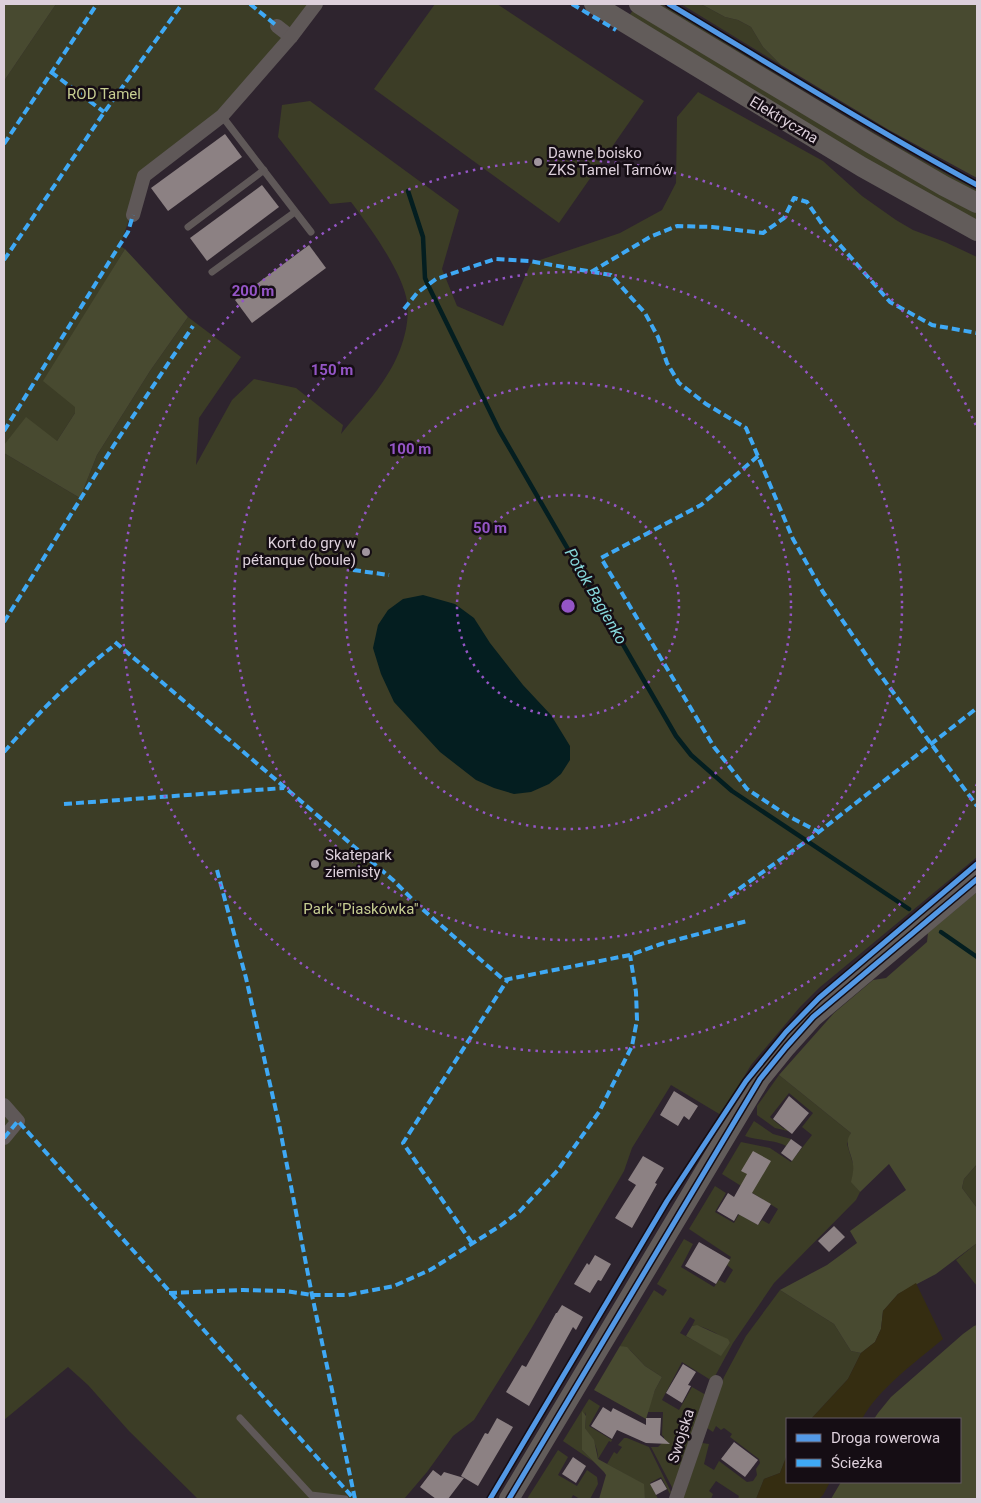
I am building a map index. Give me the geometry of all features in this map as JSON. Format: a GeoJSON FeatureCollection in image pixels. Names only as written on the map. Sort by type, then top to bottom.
{"type":"FeatureCollection","features":[{"type":"Feature","properties":{"kind":"main road","name":"Elektryczna"},"geometry":{"type":"LineString","coordinates":[[594,4],[862,167],[977,231]]}},
{"type":"Feature","properties":{"kind":"main road","name":"Elektryczna"},"geometry":{"type":"LineString","coordinates":[[639,4],[870,143],[977,203]]}},
{"type":"Feature","properties":{"kind":"main road"},"geometry":{"type":"LineString","coordinates":[[509,1499],[760,1079],[786,1046],[813,1017],[977,879]]}},
{"type":"Feature","properties":{"kind":"street"},"geometry":{"type":"LineString","coordinates":[[134,216],[144,176],[222,116],[291,37],[316,4]]}},
{"type":"Feature","properties":{"kind":"street"},"geometry":{"type":"LineString","coordinates":[[277,26],[291,37]]}},
{"type":"Feature","properties":{"kind":"street"},"geometry":{"type":"LineString","coordinates":[[4,1105],[18,1122],[4,1138]]}},
{"type":"Feature","properties":{"kind":"street","name":"Swojska"},"geometry":{"type":"LineString","coordinates":[[676,1499],[716,1382]]}},
{"type":"Feature","properties":{"kind":"lane"},"geometry":{"type":"LineString","coordinates":[[222,116],[311,232]]}},
{"type":"Feature","properties":{"kind":"lane"},"geometry":{"type":"LineString","coordinates":[[188,227],[264,170]]}},
{"type":"Feature","properties":{"kind":"lane"},"geometry":{"type":"LineString","coordinates":[[212,272],[295,212]]}},
{"type":"Feature","properties":{"kind":"lane"},"geometry":{"type":"LineString","coordinates":[[240,1418],[311,1495],[345,1499]]}},
{"type":"Feature","properties":{"kind":"green space","name":"ROD Tamel"},"geometry":{"type":"Polygon","coordinates":[[[56,4],[316,4],[224,117],[144,176],[120,246],[125,249],[84,317],[75,413],[57,441],[4,445],[4,81],[56,4]]]}},
{"type":"Feature","properties":{"kind":"green space","name":"Dawne boisko ZKS Tamel Tarnów"},"geometry":{"type":"Polygon","coordinates":[[[435,4],[497,4],[644,101],[559,223],[374,89],[435,4]]]}},
{"type":"Feature","properties":{"kind":"green space"},"geometry":{"type":"Polygon","coordinates":[[[656,4],[661,4],[857,123],[977,190],[977,194],[919,163],[656,4]]]}},
{"type":"Feature","properties":{"kind":"green space"},"geometry":{"type":"Polygon","coordinates":[[[681,4],[701,4],[725,17],[738,20],[751,27],[763,47],[781,65],[681,4]]]}},
{"type":"Feature","properties":{"kind":"green space"},"geometry":{"type":"Polygon","coordinates":[[[633,10],[977,213],[977,222],[876,166],[629,16],[633,10]]]}},
{"type":"Feature","properties":{"kind":"green space","name":"Park \"Piaskówka\""},"geometry":{"type":"Polygon","coordinates":[[[698,92],[823,161],[862,196],[896,220],[913,230],[977,257],[977,857],[819,988],[800,1007],[751,1065],[721,1115],[671,1085],[632,1148],[624,1171],[610,1195],[531,1329],[474,1420],[453,1436],[427,1472],[404,1499],[198,1499],[129,1431],[88,1385],[68,1367],[4,1420],[4,453],[80,498],[97,455],[150,371],[188,317],[241,357],[199,418],[196,465],[232,400],[254,379],[296,388],[343,425],[341,434],[372,396],[388,374],[402,344],[408,312],[404,289],[384,249],[351,202],[330,204],[278,137],[282,105],[310,101],[459,210],[442,269],[457,306],[503,326],[531,263],[620,233],[662,210],[676,183],[677,117],[698,92]]]}},
{"type":"Feature","properties":{"kind":"green space"},"geometry":{"type":"Polygon","coordinates":[[[779,1075],[851,1133],[847,1144],[854,1167],[852,1182],[860,1192],[856,1200],[774,1283],[733,1343],[714,1378],[709,1379],[682,1362],[662,1400],[679,1410],[692,1387],[706,1395],[674,1491],[651,1447],[658,1447],[664,1441],[662,1435],[663,1412],[647,1412],[662,1377],[645,1366],[630,1350],[620,1346],[654,1290],[663,1296],[667,1290],[657,1284],[684,1239],[693,1244],[681,1267],[714,1287],[719,1280],[725,1283],[733,1270],[727,1265],[731,1257],[689,1229],[715,1186],[726,1193],[715,1212],[734,1223],[739,1214],[758,1225],[762,1220],[769,1224],[778,1209],[722,1174],[741,1142],[770,1148],[791,1162],[812,1135],[802,1127],[813,1113],[789,1093],[770,1117],[784,1129],[791,1121],[792,1132],[775,1128],[757,1115],[757,1106],[779,1075]],[[690,1317],[680,1333],[721,1355],[730,1343],[706,1329],[692,1326],[695,1320],[690,1317]]]}},
{"type":"Feature","properties":{"kind":"green space"},"geometry":{"type":"Polygon","coordinates":[[[754,1121],[773,1134],[791,1139],[786,1146],[776,1142],[745,1136],[754,1121]]]}},
{"type":"Feature","properties":{"kind":"green space"},"geometry":{"type":"Polygon","coordinates":[[[977,1164],[977,1208],[962,1188],[964,1179],[977,1164]]]}},
{"type":"Feature","properties":{"kind":"green space"},"geometry":{"type":"Polygon","coordinates":[[[977,1243],[977,1286],[956,1260],[977,1243]]]}},
{"type":"Feature","properties":{"kind":"green space"},"geometry":{"type":"Polygon","coordinates":[[[780,1290],[834,1324],[851,1351],[861,1353],[848,1379],[812,1418],[786,1418],[786,1458],[780,1473],[764,1479],[756,1499],[738,1499],[739,1496],[716,1481],[709,1491],[713,1494],[711,1499],[683,1499],[702,1443],[709,1444],[704,1464],[714,1470],[719,1461],[747,1482],[753,1481],[757,1475],[756,1469],[760,1463],[759,1459],[730,1437],[732,1434],[724,1428],[721,1430],[716,1426],[713,1432],[707,1428],[724,1377],[746,1336],[780,1290]]]}},
{"type":"Feature","properties":{"kind":"green space"},"geometry":{"type":"Polygon","coordinates":[[[589,1399],[600,1406],[589,1426],[612,1440],[611,1442],[609,1441],[598,1459],[596,1446],[585,1428],[585,1412],[582,1450],[594,1462],[563,1441],[589,1399]]]}},
{"type":"Feature","properties":{"kind":"green space"},"geometry":{"type":"Polygon","coordinates":[[[624,1438],[649,1447],[671,1492],[670,1494],[661,1477],[650,1483],[658,1499],[645,1499],[643,1484],[607,1464],[614,1452],[617,1454],[622,1447],[618,1445],[624,1438]]]}},
{"type":"Feature","properties":{"kind":"green space"},"geometry":{"type":"Polygon","coordinates":[[[558,1450],[568,1457],[558,1475],[577,1486],[587,1470],[597,1477],[598,1484],[590,1499],[580,1499],[573,1495],[571,1499],[527,1499],[558,1450]]]}},
{"type":"Feature","properties":{"kind":"shaded area"},"geometry":{"type":"Polygon","coordinates":[[[4,4],[56,4],[4,81],[4,4]]]}},
{"type":"Feature","properties":{"kind":"shaded area"},"geometry":{"type":"Polygon","coordinates":[[[701,4],[977,4],[977,178],[889,130],[781,65],[763,47],[751,27],[738,20],[725,17],[701,4]]]}},
{"type":"Feature","properties":{"kind":"shaded area"},"geometry":{"type":"Polygon","coordinates":[[[125,249],[188,317],[150,371],[97,455],[80,498],[4,453],[4,445],[26,417],[57,441],[75,413],[75,407],[43,381],[125,249]]]}},
{"type":"Feature","properties":{"kind":"shaded area"},"geometry":{"type":"Polygon","coordinates":[[[423,595],[455,604],[474,618],[490,643],[523,685],[551,715],[570,746],[570,760],[561,774],[549,784],[531,792],[514,794],[476,780],[440,752],[394,702],[381,674],[373,648],[378,625],[388,610],[403,599],[423,595]]]}},
{"type":"Feature","properties":{"kind":"shaded area"},"geometry":{"type":"Polygon","coordinates":[[[977,892],[977,1164],[964,1179],[962,1188],[977,1208],[977,1243],[936,1274],[898,1294],[883,1311],[881,1329],[875,1342],[861,1353],[851,1351],[834,1324],[780,1290],[827,1265],[857,1243],[850,1231],[906,1190],[889,1164],[860,1192],[851,1182],[853,1167],[848,1141],[851,1133],[779,1075],[834,1013],[873,980],[886,978],[927,942],[928,933],[977,892]]]}},
{"type":"Feature","properties":{"kind":"shaded area"},"geometry":{"type":"Polygon","coordinates":[[[697,1325],[728,1339],[730,1343],[721,1356],[686,1336],[692,1326],[697,1325]]]}},
{"type":"Feature","properties":{"kind":"shaded area"},"geometry":{"type":"Polygon","coordinates":[[[977,1325],[977,1499],[831,1499],[840,1483],[961,1483],[961,1418],[875,1418],[891,1397],[977,1325]]]}},
{"type":"Feature","properties":{"kind":"shaded area"},"geometry":{"type":"Polygon","coordinates":[[[620,1346],[627,1347],[645,1366],[662,1377],[655,1390],[646,1419],[594,1390],[620,1346]]]}},
{"type":"Feature","properties":{"kind":"shaded area"},"geometry":{"type":"Polygon","coordinates":[[[582,1411],[586,1416],[585,1428],[594,1440],[598,1459],[644,1484],[645,1499],[599,1499],[606,1475],[582,1450],[582,1411]]]}},
{"type":"Feature","properties":{"kind":"sand"},"geometry":{"type":"Polygon","coordinates":[[[916,1283],[943,1339],[888,1386],[863,1418],[812,1418],[848,1379],[861,1353],[875,1342],[881,1329],[883,1311],[898,1294],[916,1283]]]}},
{"type":"Feature","properties":{"kind":"sand"},"geometry":{"type":"Polygon","coordinates":[[[786,1458],[786,1483],[829,1483],[819,1499],[756,1499],[764,1479],[780,1473],[786,1458]]]}},
{"type":"Feature","properties":{"kind":"building"},"geometry":{"type":"Polygon","coordinates":[[[225,134],[242,157],[168,211],[151,188],[225,134]]]}},
{"type":"Feature","properties":{"kind":"building"},"geometry":{"type":"Polygon","coordinates":[[[262,185],[279,207],[207,261],[190,238],[262,185]]]}},
{"type":"Feature","properties":{"kind":"building"},"geometry":{"type":"Polygon","coordinates":[[[309,245],[326,268],[252,323],[235,300],[309,245]]]}},
{"type":"Feature","properties":{"kind":"building"},"geometry":{"type":"Polygon","coordinates":[[[674,1091],[698,1106],[689,1120],[684,1116],[678,1126],[660,1115],[674,1091]]]}},
{"type":"Feature","properties":{"kind":"building"},"geometry":{"type":"Polygon","coordinates":[[[789,1096],[809,1113],[792,1134],[773,1119],[789,1096]]]}},
{"type":"Feature","properties":{"kind":"building"},"geometry":{"type":"Polygon","coordinates":[[[791,1139],[802,1147],[792,1161],[781,1153],[791,1139]]]}},
{"type":"Feature","properties":{"kind":"building"},"geometry":{"type":"Polygon","coordinates":[[[753,1151],[771,1161],[752,1193],[771,1204],[758,1225],[738,1214],[734,1221],[717,1211],[728,1193],[734,1197],[747,1174],[741,1171],[753,1151]]]}},
{"type":"Feature","properties":{"kind":"building"},"geometry":{"type":"Polygon","coordinates":[[[643,1156],[664,1168],[632,1228],[615,1218],[636,1185],[628,1180],[643,1156]]]}},
{"type":"Feature","properties":{"kind":"building"},"geometry":{"type":"Polygon","coordinates":[[[834,1226],[845,1237],[829,1252],[818,1241],[834,1226]]]}},
{"type":"Feature","properties":{"kind":"building"},"geometry":{"type":"Polygon","coordinates":[[[699,1242],[730,1260],[716,1284],[685,1266],[699,1242]]]}},
{"type":"Feature","properties":{"kind":"building"},"geometry":{"type":"Polygon","coordinates":[[[595,1255],[611,1264],[601,1281],[598,1280],[590,1293],[574,1284],[587,1263],[589,1265],[595,1255]]]}},
{"type":"Feature","properties":{"kind":"building"},"geometry":{"type":"Polygon","coordinates":[[[562,1305],[583,1317],[576,1330],[573,1327],[529,1406],[506,1392],[522,1365],[526,1367],[562,1305]]]}},
{"type":"Feature","properties":{"kind":"building"},"geometry":{"type":"Polygon","coordinates":[[[683,1364],[696,1372],[688,1385],[691,1386],[682,1403],[666,1393],[683,1364]]]}},
{"type":"Feature","properties":{"kind":"building"},"geometry":{"type":"Polygon","coordinates":[[[603,1407],[611,1412],[613,1408],[646,1425],[646,1418],[661,1418],[660,1435],[670,1444],[646,1443],[617,1430],[612,1439],[591,1426],[603,1407]]]}},
{"type":"Feature","properties":{"kind":"building"},"geometry":{"type":"Polygon","coordinates":[[[497,1418],[513,1427],[478,1486],[461,1476],[485,1433],[488,1434],[497,1418]]]}},
{"type":"Feature","properties":{"kind":"building"},"geometry":{"type":"Polygon","coordinates":[[[734,1442],[758,1460],[745,1477],[721,1459],[734,1442]]]}},
{"type":"Feature","properties":{"kind":"building"},"geometry":{"type":"Polygon","coordinates":[[[573,1457],[586,1466],[576,1483],[562,1474],[573,1457]]]}},
{"type":"Feature","properties":{"kind":"building"},"geometry":{"type":"Polygon","coordinates":[[[433,1470],[441,1476],[444,1472],[464,1478],[448,1499],[436,1499],[420,1487],[433,1470]]]}},
{"type":"Feature","properties":{"kind":"building"},"geometry":{"type":"Polygon","coordinates":[[[661,1479],[667,1489],[656,1495],[650,1484],[661,1479]]]}},
{"type":"Feature","properties":{"kind":"waterway","name":"Potok Bagienko"},"geometry":{"type":"LineString","coordinates":[[408,191],[423,237],[425,278],[499,430],[676,736],[691,755],[732,791],[909,909]]}},
{"type":"Feature","properties":{"kind":"waterway","name":"Potok Bagienko"},"geometry":{"type":"LineString","coordinates":[[941,932],[977,957]]}},
{"type":"Feature","properties":{"kind":"marked path"},"geometry":{"type":"LineString","coordinates":[[4,144],[97,4]]}},
{"type":"Feature","properties":{"kind":"marked path"},"geometry":{"type":"LineString","coordinates":[[4,260],[103,114],[182,4]]}},
{"type":"Feature","properties":{"kind":"marked path"},"geometry":{"type":"LineString","coordinates":[[250,4],[277,26]]}},
{"type":"Feature","properties":{"kind":"marked path"},"geometry":{"type":"LineString","coordinates":[[572,4],[616,30]]}},
{"type":"Feature","properties":{"kind":"marked path"},"geometry":{"type":"LineString","coordinates":[[51,72],[104,112]]}},
{"type":"Feature","properties":{"kind":"marked path"},"geometry":{"type":"LineString","coordinates":[[591,272],[650,237],[677,226],[712,227],[763,233],[784,218],[794,198],[807,202],[824,227],[890,302],[932,325],[977,333]]}},
{"type":"Feature","properties":{"kind":"marked path"},"geometry":{"type":"LineString","coordinates":[[4,431],[128,232],[133,215]]}},
{"type":"Feature","properties":{"kind":"marked path"},"geometry":{"type":"LineString","coordinates":[[404,309],[417,293],[436,279],[495,259],[529,261],[611,275],[645,313],[658,337],[667,363],[679,383],[706,404],[746,428],[793,539],[823,592],[873,665],[977,806]]}},
{"type":"Feature","properties":{"kind":"marked path"},"geometry":{"type":"LineString","coordinates":[[4,622],[114,445],[193,326]]}},
{"type":"Feature","properties":{"kind":"marked path"},"geometry":{"type":"LineString","coordinates":[[758,456],[701,505],[601,558],[714,747],[747,789],[788,816],[819,832]]}},
{"type":"Feature","properties":{"kind":"marked path"},"geometry":{"type":"LineString","coordinates":[[353,570],[389,575]]}},
{"type":"Feature","properties":{"kind":"marked path"},"geometry":{"type":"LineString","coordinates":[[115,642],[393,880],[421,908],[504,980],[630,955],[661,944],[747,921]]}},
{"type":"Feature","properties":{"kind":"marked path"},"geometry":{"type":"LineString","coordinates":[[4,752],[56,697],[112,647]]}},
{"type":"Feature","properties":{"kind":"marked path"},"geometry":{"type":"LineString","coordinates":[[729,896],[815,835],[977,708]]}},
{"type":"Feature","properties":{"kind":"marked path"},"geometry":{"type":"LineString","coordinates":[[64,804],[284,788]]}},
{"type":"Feature","properties":{"kind":"marked path"},"geometry":{"type":"LineString","coordinates":[[217,870],[246,978],[279,1124],[312,1295],[355,1499]]}},
{"type":"Feature","properties":{"kind":"marked path"},"geometry":{"type":"LineString","coordinates":[[169,1293],[243,1290],[286,1291],[312,1295],[348,1295],[394,1286],[430,1270],[500,1226],[520,1211],[558,1170],[599,1112],[632,1046],[637,1020],[636,992],[630,955]]}},
{"type":"Feature","properties":{"kind":"marked path"},"geometry":{"type":"LineString","coordinates":[[472,1243],[403,1143],[508,979]]}},
{"type":"Feature","properties":{"kind":"marked path"},"geometry":{"type":"LineString","coordinates":[[4,1138],[18,1121],[354,1499]]}},
{"type":"Feature","properties":{"kind":"cycle path"},"geometry":{"type":"LineString","coordinates":[[669,4],[860,119],[977,185]]}},
{"type":"Feature","properties":{"kind":"cycle path"},"geometry":{"type":"LineString","coordinates":[[490,1499],[667,1201],[746,1081],[786,1032],[819,998],[977,864]]}},
{"type":"Feature","properties":{"kind":"cycle path"},"geometry":{"type":"LineString","coordinates":[[509,1499],[760,1079],[813,1017],[977,879]]}},
{"type":"Feature","properties":{"kind":"place","name":"Dawne boisko ZKS Tamel Tarnów"},"geometry":{"type":"Point","coordinates":[538,162]}},
{"type":"Feature","properties":{"kind":"place","name":"Kort do gry w pétanque (boule)"},"geometry":{"type":"Point","coordinates":[366,552]}},
{"type":"Feature","properties":{"kind":"place","name":"Skatepark ziemisty"},"geometry":{"type":"Point","coordinates":[315,864]}}]}
